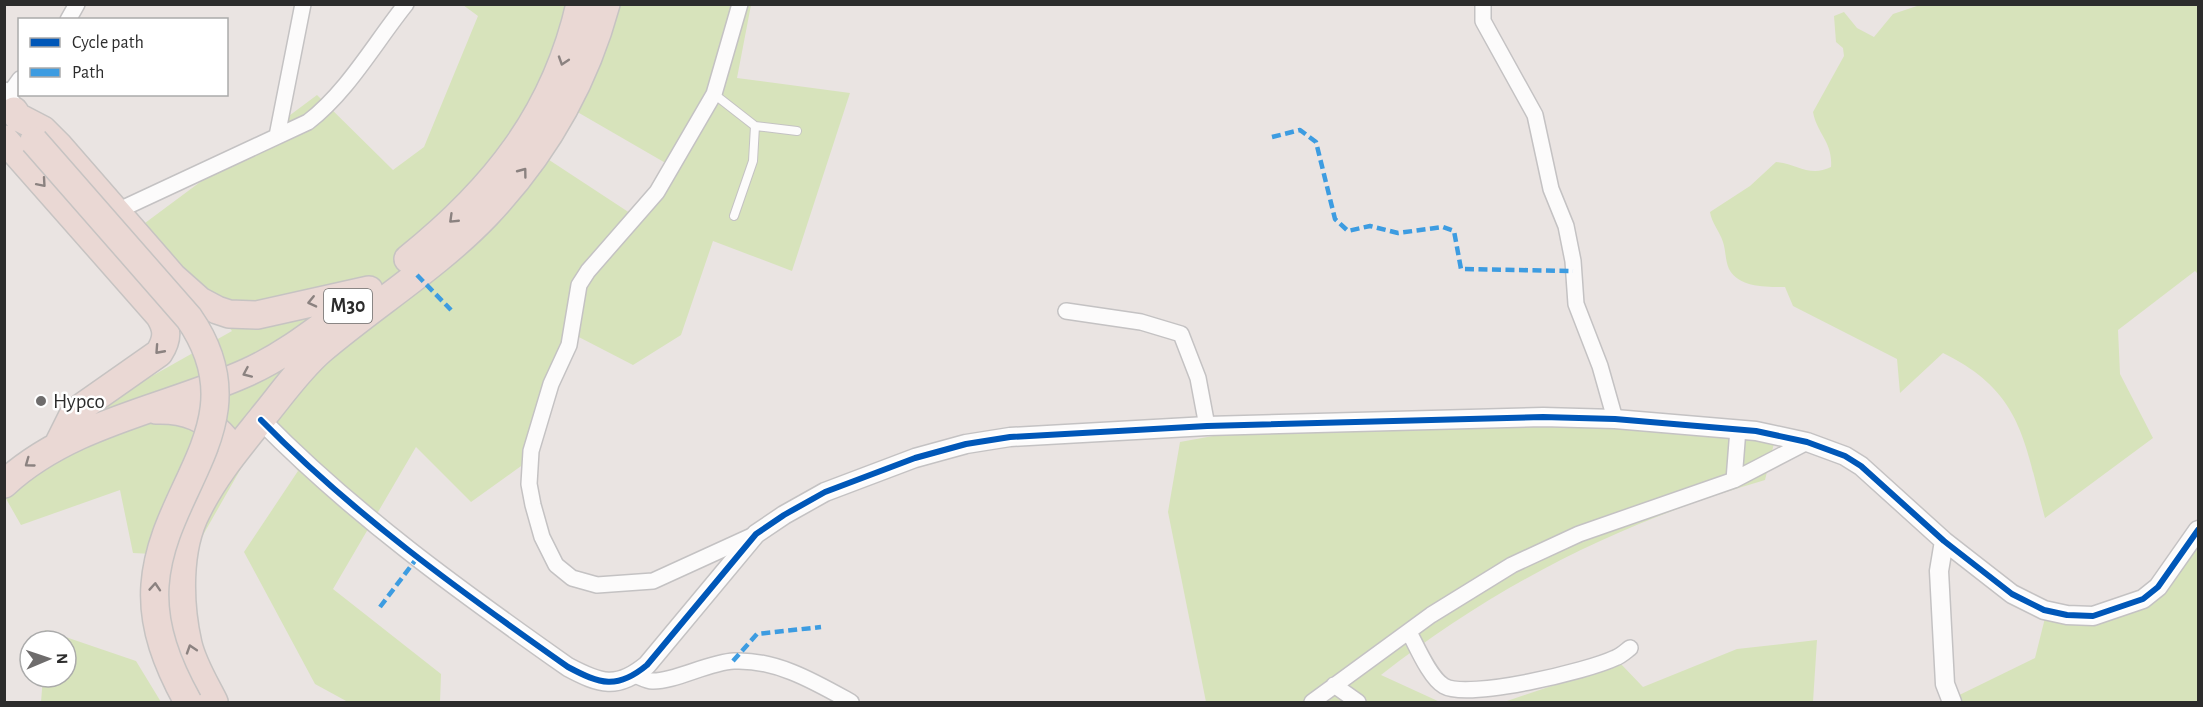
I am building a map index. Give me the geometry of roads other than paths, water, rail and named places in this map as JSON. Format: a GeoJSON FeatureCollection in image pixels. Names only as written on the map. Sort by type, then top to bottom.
{"type":"FeatureCollection","features":[{"type":"Feature","properties":{"kind":"highway","name":"M30"},"geometry":{"type":"LineString","coordinates":[[214,702],[189,646],[184,607],[184,557],[188,532],[196,512],[233,453],[261,420],[294,360],[369,290],[423,247],[479,194],[535,123],[563,64],[580,4]]}},
{"type":"Feature","properties":{"kind":"highway","name":"M30"},"geometry":{"type":"LineString","coordinates":[[4,484],[27,464],[58,445],[247,373],[320,351],[458,242],[508,192],[547,141],[572,97],[606,4]]}},
{"type":"Feature","properties":{"kind":"highway"},"geometry":{"type":"LineString","coordinates":[[9,100],[18,117],[43,130],[173,277],[195,296],[229,314],[257,315],[369,290]]}},
{"type":"Feature","properties":{"kind":"highway"},"geometry":{"type":"LineString","coordinates":[[9,100],[34,141],[189,318],[207,349],[213,368],[215,400],[207,439],[162,547],[155,584],[158,628],[169,664],[188,702]]}},
{"type":"Feature","properties":{"kind":"highway"},"geometry":{"type":"LineString","coordinates":[[4,139],[159,315],[166,332],[166,342],[159,353],[82,407],[72,417],[58,445]]}},
{"type":"Feature","properties":{"kind":"highway"},"geometry":{"type":"LineString","coordinates":[[159,315],[174,318],[182,315],[188,310],[195,296]]}},
{"type":"Feature","properties":{"kind":"highway"},"geometry":{"type":"LineString","coordinates":[[142,412],[168,410],[194,415],[217,430],[233,453]]}},
{"type":"Feature","properties":{"kind":"street"},"geometry":{"type":"LineString","coordinates":[[69,18],[77,4]]}},
{"type":"Feature","properties":{"kind":"street"},"geometry":{"type":"LineString","coordinates":[[277,136],[303,4]]}},
{"type":"Feature","properties":{"kind":"street"},"geometry":{"type":"LineString","coordinates":[[117,211],[218,166],[308,122],[354,76],[405,4]]}},
{"type":"Feature","properties":{"kind":"street"},"geometry":{"type":"LineString","coordinates":[[740,4],[714,94],[657,192],[588,271],[579,285],[570,345],[551,384],[531,451],[529,484],[542,537],[556,565],[572,578],[597,585],[653,582],[756,534],[825,492],[915,458],[966,444],[1010,437],[1207,426],[1543,417],[1615,419],[1738,429],[1808,442],[1845,456],[1861,466],[1944,541],[2012,594],[2044,610],[2067,615],[2093,616],[2126,607],[2143,599],[2158,587],[2199,530]]}},
{"type":"Feature","properties":{"kind":"street"},"geometry":{"type":"LineString","coordinates":[[1483,4],[1483,21],[1535,115],[1551,189],[1568,236],[1576,304],[1600,366],[1615,419]]}},
{"type":"Feature","properties":{"kind":"street"},"geometry":{"type":"LineString","coordinates":[[9,100],[18,83]]}},
{"type":"Feature","properties":{"kind":"street"},"geometry":{"type":"LineString","coordinates":[[1066,311],[1141,322],[1181,334],[1198,378],[1207,426]]}},
{"type":"Feature","properties":{"kind":"street"},"geometry":{"type":"LineString","coordinates":[[261,420],[321,479],[417,558],[568,667],[592,680],[612,683],[635,675],[665,645],[756,534]]}},
{"type":"Feature","properties":{"kind":"street"},"geometry":{"type":"LineString","coordinates":[[1734,480],[1738,429]]}},
{"type":"Feature","properties":{"kind":"street"},"geometry":{"type":"LineString","coordinates":[[1312,702],[1459,597],[1531,556],[1579,534],[1734,480],[1808,442]]}},
{"type":"Feature","properties":{"kind":"street"},"geometry":{"type":"LineString","coordinates":[[1944,541],[1939,571],[1944,672],[1946,691],[1952,702]]}},
{"type":"Feature","properties":{"kind":"street"},"geometry":{"type":"LineString","coordinates":[[1409,632],[1425,663],[1443,686],[1466,692],[1539,680],[1616,658],[1630,648]]}},
{"type":"Feature","properties":{"kind":"street"},"geometry":{"type":"LineString","coordinates":[[635,675],[652,681],[716,663],[757,662],[795,673],[851,702]]}},
{"type":"Feature","properties":{"kind":"street"},"geometry":{"type":"LineString","coordinates":[[1334,685],[1358,702]]}},
{"type":"Feature","properties":{"kind":"lane"},"geometry":{"type":"LineString","coordinates":[[714,94],[755,126],[797,131]]}},
{"type":"Feature","properties":{"kind":"lane"},"geometry":{"type":"LineString","coordinates":[[734,216],[753,161],[755,126]]}},
{"type":"Feature","properties":{"kind":"place","name":"Hypco"},"geometry":{"type":"Point","coordinates":[41,401]}}]}
